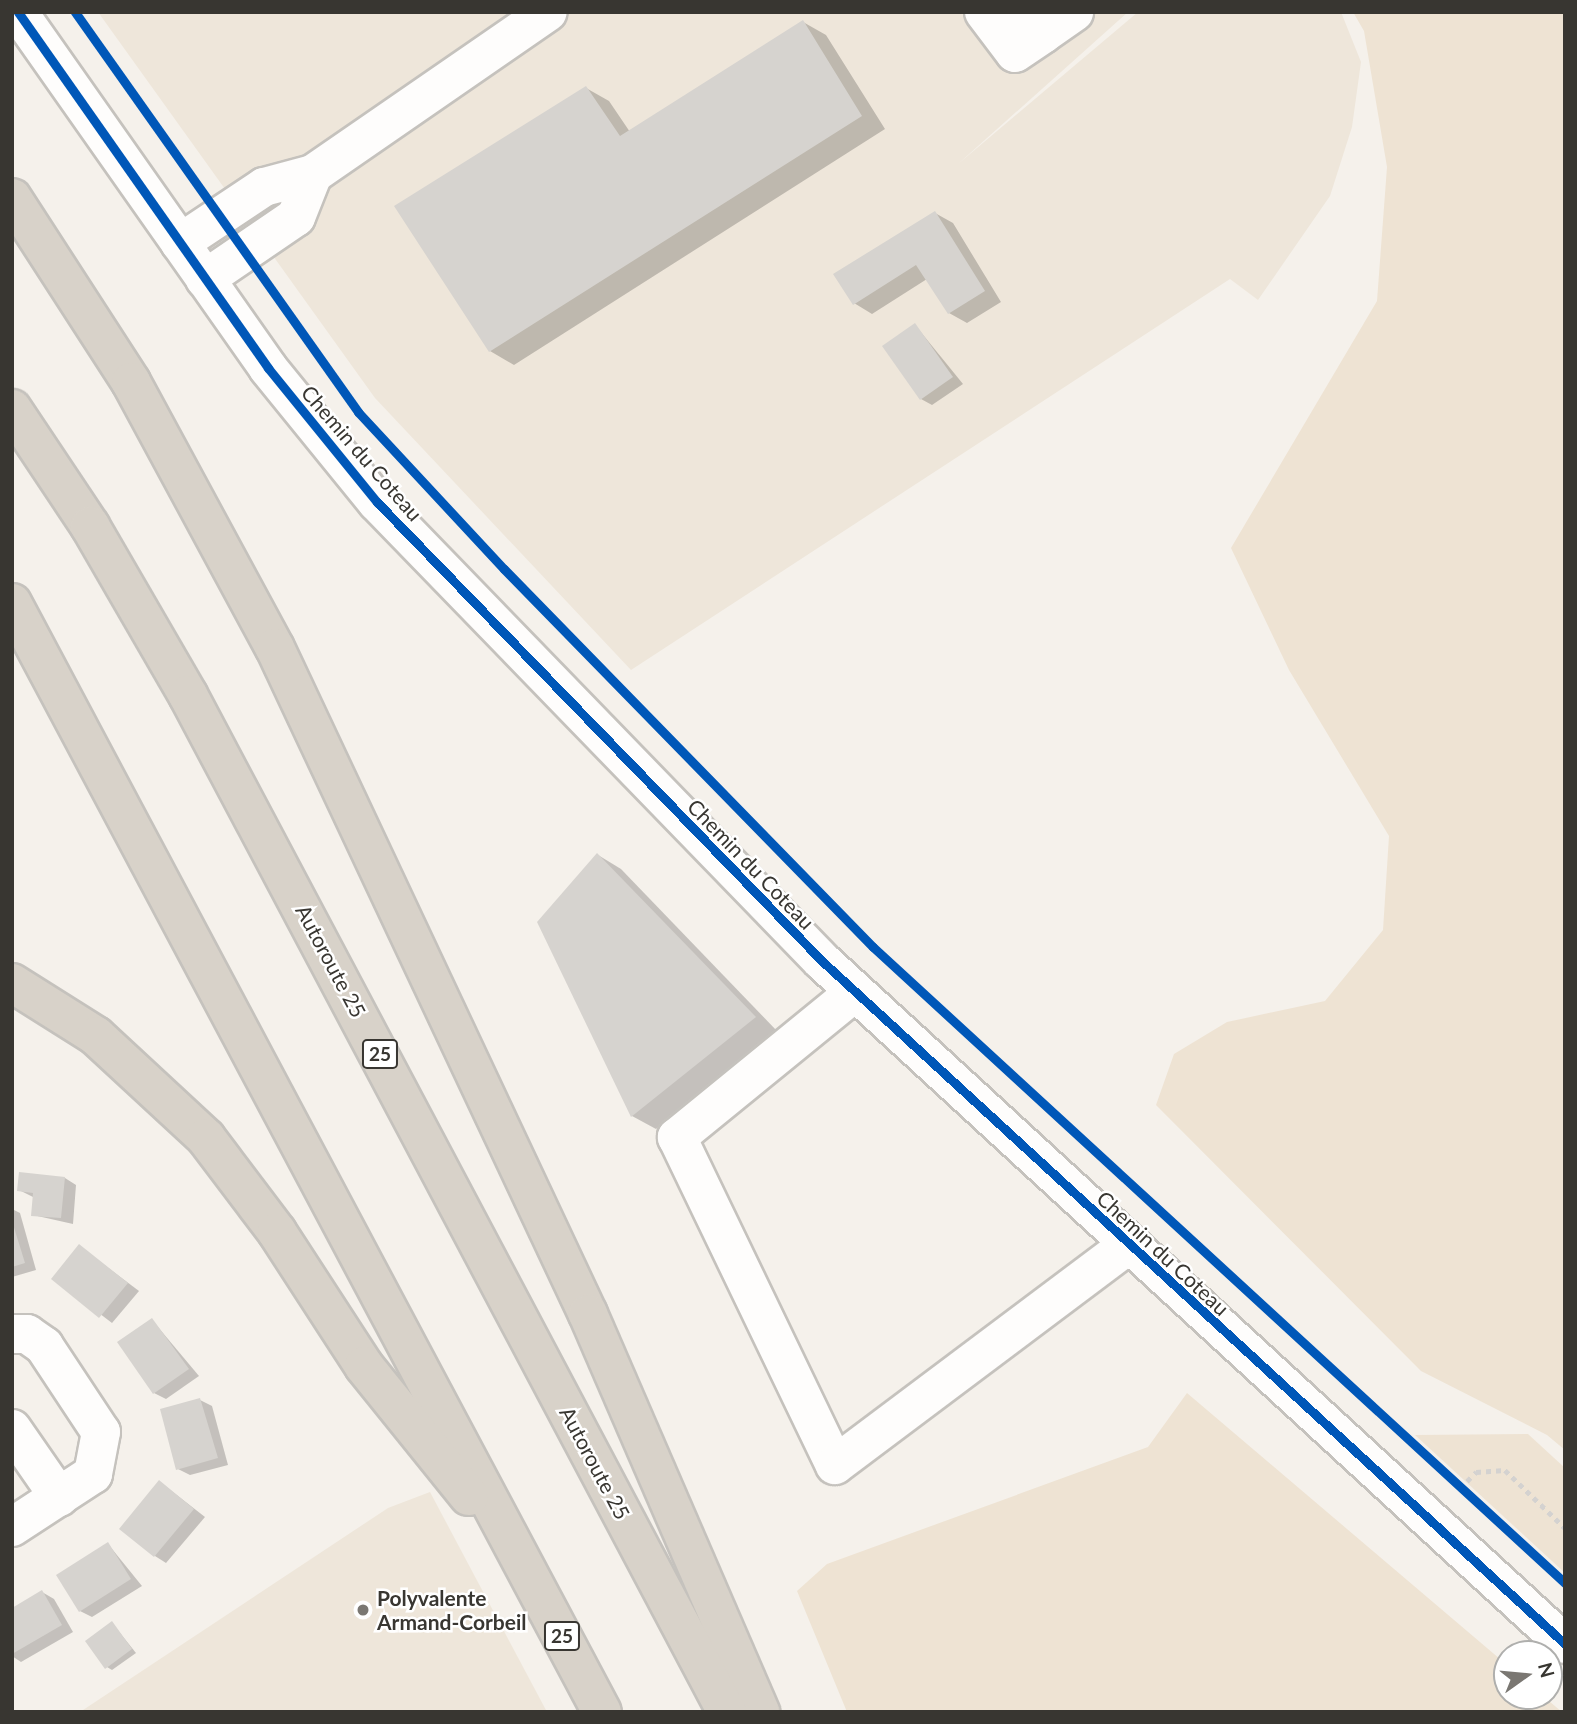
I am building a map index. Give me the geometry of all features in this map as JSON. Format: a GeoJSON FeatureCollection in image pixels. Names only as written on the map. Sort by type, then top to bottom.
{"type":"FeatureCollection","features":[{"type":"Feature","properties":{"kind":"highway"},"geometry":{"type":"LineString","coordinates":[[12,198],[131,382],[275,648],[588,1314],[760,1712]]}},
{"type":"Feature","properties":{"kind":"highway","name":"Autoroute 25"},"geometry":{"type":"LineString","coordinates":[[12,409],[90,526],[188,695],[727,1712]]}},
{"type":"Feature","properties":{"kind":"highway","name":"25"},"geometry":{"type":"LineString","coordinates":[[12,603],[602,1712]]}},
{"type":"Feature","properties":{"kind":"highway"},"geometry":{"type":"LineString","coordinates":[[12,983],[104,1043],[206,1138],[271,1223],[364,1366],[521,1559]]}},
{"type":"Feature","properties":{"kind":"street"},"geometry":{"type":"LineString","coordinates":[[180,243],[264,187],[313,174],[548,12]]}},
{"type":"Feature","properties":{"kind":"street"},"geometry":{"type":"LineString","coordinates":[[984,12],[1015,53],[1035,23],[1074,12]]}},
{"type":"Feature","properties":{"kind":"street","name":"Chemin du Coteau"},"geometry":{"type":"LineString","coordinates":[[20,13],[291,400],[377,502],[855,992],[1565,1644]]}},
{"type":"Feature","properties":{"kind":"street"},"geometry":{"type":"LineString","coordinates":[[205,279],[296,217],[313,174]]}},
{"type":"Feature","properties":{"kind":"street"},"geometry":{"type":"LineString","coordinates":[[855,992],[677,1137],[835,1465],[1128,1245]]}},
{"type":"Feature","properties":{"kind":"street"},"geometry":{"type":"LineString","coordinates":[[12,1334],[27,1334],[44,1346],[101,1432],[93,1474],[12,1527]]}},
{"type":"Feature","properties":{"kind":"street"},"geometry":{"type":"LineString","coordinates":[[12,1429],[59,1497]]}},
{"type":"Feature","properties":{"kind":"path"},"geometry":{"type":"LineString","coordinates":[[1460,1488],[1476,1472],[1505,1470],[1565,1528]]}},
{"type":"Feature","properties":{"kind":"path"},"geometry":{"type":"LineString","coordinates":[[1451,1479],[1470,1496]]}},
{"type":"Feature","properties":{"kind":"shaded area"},"geometry":{"type":"Polygon","coordinates":[[[98,12],[1128,12],[958,164],[1138,12],[1341,12],[1361,62],[1352,127],[1330,196],[1258,300],[1230,279],[631,670],[375,398],[98,12]]]}},
{"type":"Feature","properties":{"kind":"shaded area"},"geometry":{"type":"Polygon","coordinates":[[[1353,12],[1565,12],[1565,1450],[1547,1435],[1421,1371],[1156,1105],[1174,1054],[1227,1022],[1325,1001],[1383,930],[1389,836],[1289,670],[1231,548],[1377,301],[1387,167],[1364,31],[1353,12]]]}},
{"type":"Feature","properties":{"kind":"shaded area"},"geometry":{"type":"Polygon","coordinates":[[[1187,1393],[1493,1653],[1493,1710],[1562,1712],[847,1712],[797,1591],[827,1564],[1148,1447],[1187,1393]]]}},
{"type":"Feature","properties":{"kind":"shaded area"},"geometry":{"type":"Polygon","coordinates":[[[1528,1434],[1565,1468],[1565,1573],[1415,1435],[1528,1434]]]}},
{"type":"Feature","properties":{"kind":"shaded area","name":"Polyvalente Armand-Corbeil"},"geometry":{"type":"Polygon","coordinates":[[[430,1492],[547,1712],[80,1712],[388,1508],[430,1492]]]}},
{"type":"Feature","properties":{"kind":"building"},"geometry":{"type":"Polygon","coordinates":[[[803,20],[862,116],[489,352],[394,206],[586,86],[620,136],[803,20]]]}},
{"type":"Feature","properties":{"kind":"building"},"geometry":{"type":"Polygon","coordinates":[[[935,211],[985,291],[948,314],[916,265],[853,305],[833,274],[935,211]]]}},
{"type":"Feature","properties":{"kind":"building"},"geometry":{"type":"Polygon","coordinates":[[[915,323],[953,377],[920,400],[882,346],[915,323]]]}},
{"type":"Feature","properties":{"kind":"building"},"geometry":{"type":"Polygon","coordinates":[[[597,853],[756,1017],[631,1117],[537,922],[597,853]]]}},
{"type":"Feature","properties":{"kind":"building"},"geometry":{"type":"Polygon","coordinates":[[[19,1172],[65,1177],[61,1218],[31,1216],[33,1193],[17,1191],[19,1172]]]}},
{"type":"Feature","properties":{"kind":"building"},"geometry":{"type":"Polygon","coordinates":[[[12,1221],[25,1263],[12,1267],[12,1221]]]}},
{"type":"Feature","properties":{"kind":"building"},"geometry":{"type":"Polygon","coordinates":[[[79,1244],[128,1283],[99,1318],[51,1279],[79,1244]]]}},
{"type":"Feature","properties":{"kind":"building"},"geometry":{"type":"Polygon","coordinates":[[[152,1318],[189,1369],[153,1394],[117,1342],[152,1318]]]}},
{"type":"Feature","properties":{"kind":"building"},"geometry":{"type":"Polygon","coordinates":[[[200,1398],[218,1458],[176,1470],[160,1409],[200,1398]]]}},
{"type":"Feature","properties":{"kind":"building"},"geometry":{"type":"Polygon","coordinates":[[[159,1480],[194,1509],[154,1557],[119,1529],[159,1480]]]}},
{"type":"Feature","properties":{"kind":"building"},"geometry":{"type":"Polygon","coordinates":[[[108,1542],[131,1579],[79,1612],[56,1575],[108,1542]]]}},
{"type":"Feature","properties":{"kind":"building"},"geometry":{"type":"Polygon","coordinates":[[[42,1590],[62,1625],[12,1654],[12,1608],[42,1590]]]}},
{"type":"Feature","properties":{"kind":"building"},"geometry":{"type":"Polygon","coordinates":[[[112,1621],[132,1649],[105,1669],[85,1641],[112,1621]]]}},
{"type":"Feature","properties":{"kind":"cycle path"},"geometry":{"type":"LineString","coordinates":[[18,12],[268,368],[377,502],[822,961],[1565,1644]]}},
{"type":"Feature","properties":{"kind":"cycle path"},"geometry":{"type":"LineString","coordinates":[[75,12],[358,412],[504,569],[873,947],[1565,1583]]}},
{"type":"Feature","properties":{"kind":"place","name":"Polyvalente Armand-Corbeil"},"geometry":{"type":"Point","coordinates":[363,1610]}}]}
